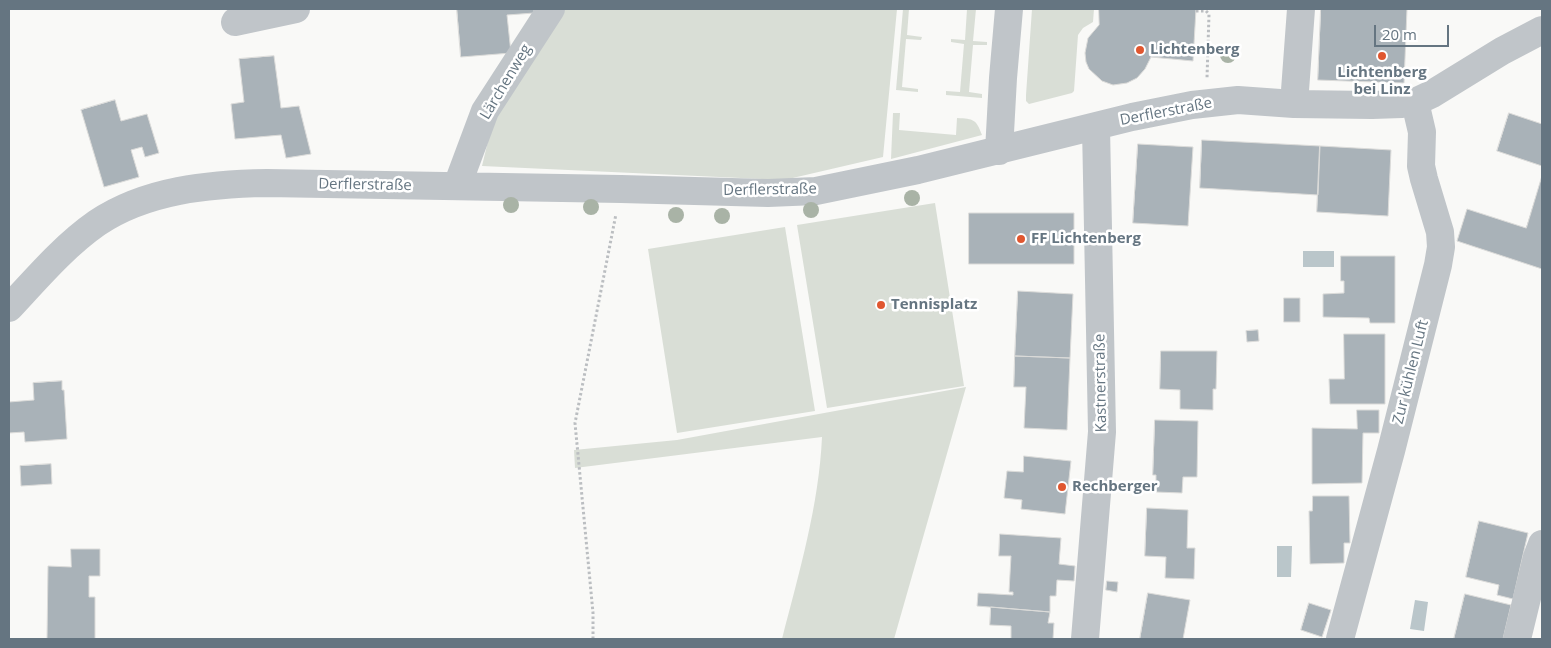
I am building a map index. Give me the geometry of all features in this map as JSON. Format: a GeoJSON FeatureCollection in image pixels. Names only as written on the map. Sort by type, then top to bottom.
{"type":"FeatureCollection","features":[{"type":"Feature","properties":{"kind":"street"},"geometry":{"type":"LineString","coordinates":[[235,22],[296,9]]}},
{"type":"Feature","properties":{"kind":"street","name":"Lärchenweg"},"geometry":{"type":"LineString","coordinates":[[457,186],[485,111],[551,9]]}},
{"type":"Feature","properties":{"kind":"street"},"geometry":{"type":"LineString","coordinates":[[999,151],[1002,78],[1009,9]]}},
{"type":"Feature","properties":{"kind":"street"},"geometry":{"type":"LineString","coordinates":[[1294,104],[1301,9]]}},
{"type":"Feature","properties":{"kind":"street","name":"Derflerstraße"},"geometry":{"type":"LineString","coordinates":[[9,308],[61,253],[96,224],[111,215],[166,194],[238,184],[801,192],[863,182],[1192,105],[1238,100],[1294,104],[1372,105],[1415,102],[1542,30]]}},
{"type":"Feature","properties":{"kind":"street","name":"Zur kühlen Luft"},"geometry":{"type":"LineString","coordinates":[[1340,639],[1391,451],[1438,266],[1440,232],[1421,166],[1422,132],[1415,102]]}},
{"type":"Feature","properties":{"kind":"street","name":"Kastnerstraße"},"geometry":{"type":"LineString","coordinates":[[1085,639],[1102,432],[1096,127]]}},
{"type":"Feature","properties":{"kind":"street"},"geometry":{"type":"LineString","coordinates":[[1517,639],[1537,557],[1542,544]]}},
{"type":"Feature","properties":{"kind":"path"},"geometry":{"type":"LineString","coordinates":[[1196,10],[1206,11],[1210,14],[1207,74]]}},
{"type":"Feature","properties":{"kind":"path"},"geometry":{"type":"LineString","coordinates":[[593,639],[593,613],[575,423],[621,188]]}},
{"type":"Feature","properties":{"kind":"shaded area"},"geometry":{"type":"Polygon","coordinates":[[[562,9],[897,9],[883,157],[784,180],[482,166],[495,112],[562,9]]]}},
{"type":"Feature","properties":{"kind":"shaded area"},"geometry":{"type":"Polygon","coordinates":[[[903,9],[909,9],[907,35],[922,37],[921,40],[906,39],[902,87],[918,89],[918,92],[896,90],[903,9]]]}},
{"type":"Feature","properties":{"kind":"shaded area"},"geometry":{"type":"Polygon","coordinates":[[[967,9],[976,9],[973,41],[987,42],[987,45],[973,45],[969,92],[982,94],[982,98],[946,95],[946,91],[960,92],[964,44],[951,42],[951,39],[965,40],[967,9]]]}},
{"type":"Feature","properties":{"kind":"shaded area"},"geometry":{"type":"Polygon","coordinates":[[[1032,9],[1094,9],[1093,22],[1083,28],[1078,35],[1074,91],[1029,104],[1026,101],[1026,95],[1032,9]]]}},
{"type":"Feature","properties":{"kind":"shaded area"},"geometry":{"type":"Polygon","coordinates":[[[893,113],[900,113],[899,130],[956,135],[957,118],[974,121],[982,135],[891,159],[893,113]]]}},
{"type":"Feature","properties":{"kind":"shaded area","name":"Tennisplatz"},"geometry":{"type":"Polygon","coordinates":[[[935,203],[964,386],[827,408],[797,225],[935,203]]]}},
{"type":"Feature","properties":{"kind":"shaded area"},"geometry":{"type":"Polygon","coordinates":[[[785,227],[815,411],[677,433],[648,249],[785,227]]]}},
{"type":"Feature","properties":{"kind":"shaded area"},"geometry":{"type":"Polygon","coordinates":[[[1303,251],[1334,251],[1334,267],[1303,267],[1303,251]]]}},
{"type":"Feature","properties":{"kind":"shaded area"},"geometry":{"type":"Polygon","coordinates":[[[966,387],[894,639],[782,639],[813,513],[822,437],[575,468],[574,450],[677,440],[966,387]]]}},
{"type":"Feature","properties":{"kind":"shaded area"},"geometry":{"type":"Polygon","coordinates":[[[1277,546],[1292,546],[1291,577],[1277,577],[1277,546]]]}},
{"type":"Feature","properties":{"kind":"shaded area"},"geometry":{"type":"Polygon","coordinates":[[[1415,600],[1428,602],[1424,631],[1410,629],[1415,600]]]}},
{"type":"Feature","properties":{"kind":"building"},"geometry":{"type":"Polygon","coordinates":[[[457,9],[534,9],[534,13],[507,15],[511,53],[461,57],[457,9]]]}},
{"type":"Feature","properties":{"kind":"building","name":"Lichtenberg"},"geometry":{"type":"Polygon","coordinates":[[[1099,9],[1196,9],[1193,61],[1151,57],[1145,69],[1137,78],[1127,83],[1113,85],[1102,81],[1089,69],[1085,53],[1088,38],[1099,25],[1099,9]]]}},
{"type":"Feature","properties":{"kind":"building"},"geometry":{"type":"Polygon","coordinates":[[[1321,9],[1407,9],[1404,83],[1318,80],[1321,9]]]}},
{"type":"Feature","properties":{"kind":"building"},"geometry":{"type":"Polygon","coordinates":[[[274,56],[281,108],[299,106],[311,154],[286,158],[281,135],[235,139],[231,104],[244,102],[239,59],[274,56]]]}},
{"type":"Feature","properties":{"kind":"building"},"geometry":{"type":"Polygon","coordinates":[[[115,100],[121,121],[147,114],[159,153],[145,157],[142,147],[131,150],[139,177],[104,187],[81,110],[115,100]]]}},
{"type":"Feature","properties":{"kind":"building"},"geometry":{"type":"Polygon","coordinates":[[[1509,113],[1542,124],[1542,166],[1497,151],[1509,113]]]}},
{"type":"Feature","properties":{"kind":"building"},"geometry":{"type":"Polygon","coordinates":[[[1202,140],[1320,146],[1318,195],[1200,188],[1202,140]]]}},
{"type":"Feature","properties":{"kind":"building"},"geometry":{"type":"Polygon","coordinates":[[[1138,144],[1193,147],[1188,226],[1133,223],[1138,144]]]}},
{"type":"Feature","properties":{"kind":"building"},"geometry":{"type":"Polygon","coordinates":[[[1320,146],[1391,150],[1388,216],[1317,212],[1320,146]]]}},
{"type":"Feature","properties":{"kind":"building"},"geometry":{"type":"Polygon","coordinates":[[[1542,176],[1542,269],[1457,241],[1467,209],[1526,228],[1542,176]]]}},
{"type":"Feature","properties":{"kind":"building","name":"FF Lichtenberg"},"geometry":{"type":"Polygon","coordinates":[[[969,213],[1074,213],[1074,264],[969,264],[969,213]]]}},
{"type":"Feature","properties":{"kind":"building"},"geometry":{"type":"Polygon","coordinates":[[[1341,256],[1395,256],[1395,323],[1370,323],[1369,318],[1323,317],[1323,294],[1344,293],[1344,281],[1341,281],[1341,256]]]}},
{"type":"Feature","properties":{"kind":"building"},"geometry":{"type":"Polygon","coordinates":[[[1018,291],[1073,294],[1070,358],[1015,356],[1018,291]]]}},
{"type":"Feature","properties":{"kind":"building"},"geometry":{"type":"Polygon","coordinates":[[[1284,298],[1300,298],[1300,322],[1284,322],[1284,298]]]}},
{"type":"Feature","properties":{"kind":"building"},"geometry":{"type":"Polygon","coordinates":[[[1258,330],[1259,341],[1247,342],[1246,331],[1258,330]]]}},
{"type":"Feature","properties":{"kind":"building"},"geometry":{"type":"Polygon","coordinates":[[[1344,334],[1385,334],[1385,404],[1330,404],[1329,379],[1344,379],[1344,334]]]}},
{"type":"Feature","properties":{"kind":"building"},"geometry":{"type":"Polygon","coordinates":[[[1161,351],[1217,351],[1216,389],[1213,389],[1213,410],[1180,409],[1180,390],[1160,389],[1161,351]]]}},
{"type":"Feature","properties":{"kind":"building"},"geometry":{"type":"Polygon","coordinates":[[[1015,356],[1070,358],[1067,430],[1024,428],[1026,387],[1014,387],[1015,356]]]}},
{"type":"Feature","properties":{"kind":"building"},"geometry":{"type":"Polygon","coordinates":[[[62,381],[67,439],[25,442],[24,432],[9,433],[9,402],[34,400],[33,383],[62,381]]]}},
{"type":"Feature","properties":{"kind":"building"},"geometry":{"type":"Polygon","coordinates":[[[1357,410],[1379,410],[1379,433],[1363,433],[1362,483],[1312,484],[1312,428],[1357,429],[1357,410]]]}},
{"type":"Feature","properties":{"kind":"building"},"geometry":{"type":"Polygon","coordinates":[[[1155,420],[1198,421],[1197,477],[1183,477],[1182,493],[1156,492],[1156,475],[1153,475],[1155,420]]]}},
{"type":"Feature","properties":{"kind":"building"},"geometry":{"type":"Polygon","coordinates":[[[1024,456],[1071,461],[1065,514],[1021,509],[1022,500],[1004,498],[1007,471],[1023,472],[1024,456]]]}},
{"type":"Feature","properties":{"kind":"building"},"geometry":{"type":"Polygon","coordinates":[[[51,464],[52,484],[21,486],[20,466],[51,464]]]}},
{"type":"Feature","properties":{"kind":"building"},"geometry":{"type":"Polygon","coordinates":[[[1313,496],[1349,496],[1350,543],[1344,543],[1344,563],[1310,564],[1309,511],[1312,511],[1313,496]]]}},
{"type":"Feature","properties":{"kind":"building"},"geometry":{"type":"Polygon","coordinates":[[[1147,508],[1188,510],[1187,548],[1195,548],[1194,579],[1165,578],[1166,557],[1145,556],[1147,508]]]}},
{"type":"Feature","properties":{"kind":"building"},"geometry":{"type":"Polygon","coordinates":[[[1479,521],[1528,533],[1513,599],[1497,595],[1499,585],[1466,577],[1479,521]]]}},
{"type":"Feature","properties":{"kind":"building"},"geometry":{"type":"Polygon","coordinates":[[[1000,534],[1061,538],[1059,564],[1075,566],[1074,581],[1057,580],[1056,596],[1050,596],[1050,612],[977,606],[978,593],[1013,595],[1013,592],[1009,592],[1011,556],[999,556],[1000,534]]]}},
{"type":"Feature","properties":{"kind":"building"},"geometry":{"type":"Polygon","coordinates":[[[71,549],[100,549],[100,576],[89,576],[89,597],[95,597],[95,639],[47,639],[48,566],[71,567],[71,549]]]}},
{"type":"Feature","properties":{"kind":"building"},"geometry":{"type":"Polygon","coordinates":[[[1107,581],[1118,582],[1117,592],[1106,590],[1107,581]]]}},
{"type":"Feature","properties":{"kind":"building"},"geometry":{"type":"Polygon","coordinates":[[[1148,593],[1190,600],[1183,639],[1140,639],[1148,593]]]}},
{"type":"Feature","properties":{"kind":"building"},"geometry":{"type":"Polygon","coordinates":[[[1465,594],[1511,605],[1503,639],[1454,639],[1465,594]]]}},
{"type":"Feature","properties":{"kind":"building"},"geometry":{"type":"Polygon","coordinates":[[[1309,603],[1331,610],[1322,637],[1301,630],[1309,603]]]}},
{"type":"Feature","properties":{"kind":"building"},"geometry":{"type":"Polygon","coordinates":[[[991,607],[1050,612],[1048,623],[1054,623],[1053,639],[1011,639],[1011,626],[990,625],[991,607]]]}},
{"type":"Feature","properties":{"kind":"place","name":"Lichtenberg"},"geometry":{"type":"Point","coordinates":[1140,50]}},
{"type":"Feature","properties":{"kind":"place","name":"Lichtenberg bei Linz"},"geometry":{"type":"Point","coordinates":[1382,56]}},
{"type":"Feature","properties":{"kind":"place","name":"FF Lichtenberg"},"geometry":{"type":"Point","coordinates":[1021,239]}},
{"type":"Feature","properties":{"kind":"place","name":"Tennisplatz"},"geometry":{"type":"Point","coordinates":[881,305]}},
{"type":"Feature","properties":{"kind":"place","name":"Rechberger"},"geometry":{"type":"Point","coordinates":[1062,487]}}]}
